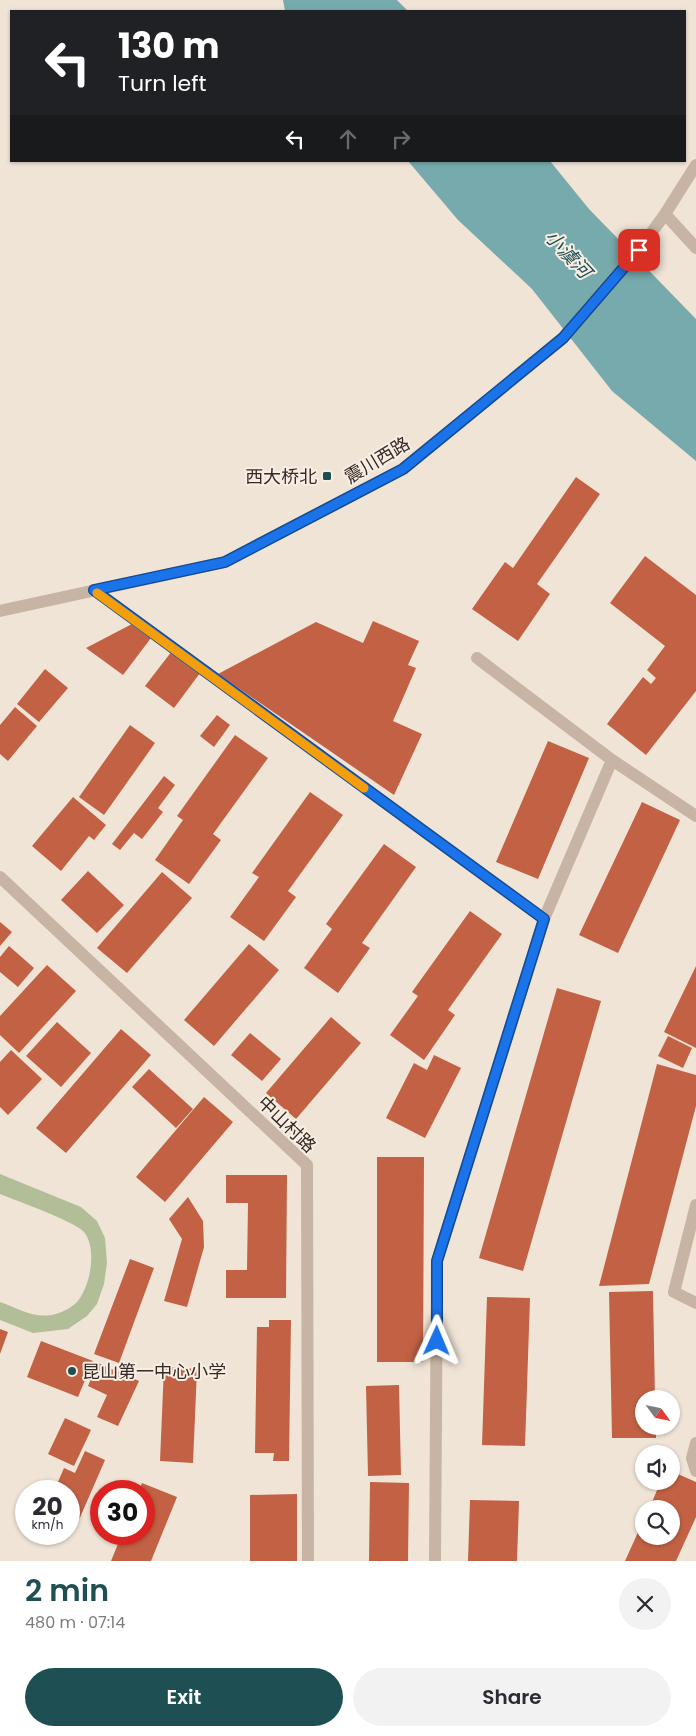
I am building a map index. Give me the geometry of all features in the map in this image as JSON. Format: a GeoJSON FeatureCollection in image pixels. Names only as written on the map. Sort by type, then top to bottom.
{"type":"FeatureCollection","features":[{"type":"Feature","properties":{"kind":"street","name":"震川西路"},"geometry":{"type":"LineString","coordinates":[[0,611],[225,562],[403,469],[563,338],[639,250],[665,214],[696,165]]}},
{"type":"Feature","properties":{"kind":"street"},"geometry":{"type":"LineString","coordinates":[[665,214],[696,248]]}},
{"type":"Feature","properties":{"kind":"street"},"geometry":{"type":"LineString","coordinates":[[94,590],[544,919]]}},
{"type":"Feature","properties":{"kind":"street"},"geometry":{"type":"LineString","coordinates":[[477,658],[612,760],[696,816]]}},
{"type":"Feature","properties":{"kind":"street"},"geometry":{"type":"LineString","coordinates":[[435,1561],[437,1261],[544,919],[612,760]]}},
{"type":"Feature","properties":{"kind":"street","name":"中山村路"},"geometry":{"type":"LineString","coordinates":[[0,877],[307,1165],[308,1561]]}},
{"type":"Feature","properties":{"kind":"street"},"geometry":{"type":"LineString","coordinates":[[696,1205],[674,1292],[696,1303]]}},
{"type":"Feature","properties":{"kind":"street"},"geometry":{"type":"LineString","coordinates":[[696,1443],[692,1458],[696,1471]]}},
{"type":"Feature","properties":{"kind":"green space"},"geometry":{"type":"Polygon","coordinates":[[[0,1174],[81,1207],[97,1221],[105,1238],[107,1263],[104,1284],[97,1304],[87,1316],[68,1329],[33,1333],[0,1320],[0,1302],[25,1312],[44,1316],[57,1314],[73,1306],[80,1298],[88,1280],[91,1248],[84,1232],[78,1227],[0,1194],[0,1174]]]}},
{"type":"Feature","properties":{"kind":"water"},"geometry":{"type":"Polygon","coordinates":[[[283,0],[397,0],[407,10],[285,10],[283,0]]]}},
{"type":"Feature","properties":{"kind":"water","name":"小澞河"},"geometry":{"type":"Polygon","coordinates":[[[409,162],[551,162],[589,209],[696,319],[696,461],[612,391],[532,289],[458,220],[409,162]]]}},
{"type":"Feature","properties":{"kind":"building"},"geometry":{"type":"Polygon","coordinates":[[[576,477],[600,494],[537,584],[550,594],[518,641],[472,609],[505,562],[513,568],[576,477]]]}},
{"type":"Feature","properties":{"kind":"building"},"geometry":{"type":"Polygon","coordinates":[[[645,556],[696,595],[696,691],[646,755],[607,724],[643,677],[651,684],[656,678],[647,670],[665,646],[610,603],[645,556]]]}},
{"type":"Feature","properties":{"kind":"building"},"geometry":{"type":"Polygon","coordinates":[[[373,621],[419,641],[408,665],[416,668],[393,721],[422,734],[394,795],[218,674],[316,622],[363,643],[373,621]]]}},
{"type":"Feature","properties":{"kind":"building"},"geometry":{"type":"Polygon","coordinates":[[[132,624],[151,638],[123,675],[86,648],[132,624]]]}},
{"type":"Feature","properties":{"kind":"building"},"geometry":{"type":"Polygon","coordinates":[[[172,651],[200,673],[174,708],[145,686],[172,651]]]}},
{"type":"Feature","properties":{"kind":"building"},"geometry":{"type":"Polygon","coordinates":[[[45,669],[68,688],[39,722],[17,704],[45,669]]]}},
{"type":"Feature","properties":{"kind":"building"},"geometry":{"type":"Polygon","coordinates":[[[15,707],[37,726],[8,761],[0,754],[0,725],[15,707]]]}},
{"type":"Feature","properties":{"kind":"building"},"geometry":{"type":"Polygon","coordinates":[[[217,715],[230,725],[214,747],[200,736],[217,715]]]}},
{"type":"Feature","properties":{"kind":"building"},"geometry":{"type":"Polygon","coordinates":[[[130,725],[155,743],[104,815],[79,797],[130,725]]]}},
{"type":"Feature","properties":{"kind":"building"},"geometry":{"type":"Polygon","coordinates":[[[235,735],[268,758],[213,834],[221,840],[189,884],[155,860],[183,820],[177,816],[235,735]]]}},
{"type":"Feature","properties":{"kind":"building"},"geometry":{"type":"Polygon","coordinates":[[[548,741],[589,758],[538,879],[496,862],[548,741]]]}},
{"type":"Feature","properties":{"kind":"building"},"geometry":{"type":"Polygon","coordinates":[[[164,776],[175,785],[158,808],[163,812],[142,839],[134,833],[120,850],[112,844],[164,776]]]}},
{"type":"Feature","properties":{"kind":"building"},"geometry":{"type":"Polygon","coordinates":[[[310,792],[343,815],[288,891],[296,897],[264,941],[230,917],[259,877],[252,873],[310,792]]]}},
{"type":"Feature","properties":{"kind":"building"},"geometry":{"type":"Polygon","coordinates":[[[73,797],[106,825],[94,840],[89,836],[61,871],[32,846],[73,797]]]}},
{"type":"Feature","properties":{"kind":"building"},"geometry":{"type":"Polygon","coordinates":[[[642,802],[680,820],[618,953],[579,935],[642,802]]]}},
{"type":"Feature","properties":{"kind":"building"},"geometry":{"type":"Polygon","coordinates":[[[384,844],[416,867],[362,943],[370,948],[338,993],[304,968],[332,929],[326,924],[384,844]]]}},
{"type":"Feature","properties":{"kind":"building"},"geometry":{"type":"Polygon","coordinates":[[[88,871],[124,905],[97,933],[61,900],[88,871]]]}},
{"type":"Feature","properties":{"kind":"building"},"geometry":{"type":"Polygon","coordinates":[[[162,872],[192,898],[127,973],[97,948],[162,872]]]}},
{"type":"Feature","properties":{"kind":"building"},"geometry":{"type":"Polygon","coordinates":[[[470,911],[502,934],[448,1010],[455,1015],[424,1060],[390,1035],[418,996],[412,992],[470,911]]]}},
{"type":"Feature","properties":{"kind":"building"},"geometry":{"type":"Polygon","coordinates":[[[0,922],[12,932],[0,946],[0,922]]]}},
{"type":"Feature","properties":{"kind":"building"},"geometry":{"type":"Polygon","coordinates":[[[249,944],[279,970],[214,1046],[184,1020],[249,944]]]}},
{"type":"Feature","properties":{"kind":"building"},"geometry":{"type":"Polygon","coordinates":[[[9,946],[34,968],[18,987],[0,972],[0,957],[9,946]]]}},
{"type":"Feature","properties":{"kind":"building"},"geometry":{"type":"Polygon","coordinates":[[[47,965],[76,991],[19,1053],[0,1035],[0,1016],[47,965]]]}},
{"type":"Feature","properties":{"kind":"building"},"geometry":{"type":"Polygon","coordinates":[[[696,966],[696,1048],[664,1032],[696,966]]]}},
{"type":"Feature","properties":{"kind":"building"},"geometry":{"type":"Polygon","coordinates":[[[557,988],[601,1001],[523,1271],[479,1258],[557,988]]]}},
{"type":"Feature","properties":{"kind":"building"},"geometry":{"type":"Polygon","coordinates":[[[331,1017],[361,1043],[296,1119],[266,1093],[331,1017]]]}},
{"type":"Feature","properties":{"kind":"building"},"geometry":{"type":"Polygon","coordinates":[[[57,1022],[91,1053],[61,1087],[26,1056],[57,1022]]]}},
{"type":"Feature","properties":{"kind":"building"},"geometry":{"type":"Polygon","coordinates":[[[121,1029],[151,1055],[66,1153],[36,1128],[121,1029]]]}},
{"type":"Feature","properties":{"kind":"building"},"geometry":{"type":"Polygon","coordinates":[[[250,1033],[281,1059],[262,1081],[231,1055],[250,1033]]]}},
{"type":"Feature","properties":{"kind":"building"},"geometry":{"type":"Polygon","coordinates":[[[668,1036],[692,1048],[683,1068],[658,1056],[668,1036]]]}},
{"type":"Feature","properties":{"kind":"building"},"geometry":{"type":"Polygon","coordinates":[[[11,1050],[42,1079],[8,1115],[0,1107],[0,1062],[11,1050]]]}},
{"type":"Feature","properties":{"kind":"building"},"geometry":{"type":"Polygon","coordinates":[[[434,1055],[461,1068],[425,1138],[386,1118],[414,1063],[427,1070],[434,1055]]]}},
{"type":"Feature","properties":{"kind":"building"},"geometry":{"type":"Polygon","coordinates":[[[657,1064],[696,1075],[696,1106],[649,1284],[599,1286],[657,1064]]]}},
{"type":"Feature","properties":{"kind":"building"},"geometry":{"type":"Polygon","coordinates":[[[149,1069],[193,1109],[176,1128],[132,1087],[149,1069]]]}},
{"type":"Feature","properties":{"kind":"building"},"geometry":{"type":"Polygon","coordinates":[[[204,1097],[233,1122],[165,1202],[136,1177],[204,1097]]]}},
{"type":"Feature","properties":{"kind":"building"},"geometry":{"type":"Polygon","coordinates":[[[377,1157],[424,1157],[423,1362],[377,1362],[377,1157]]]}},
{"type":"Feature","properties":{"kind":"building"},"geometry":{"type":"Polygon","coordinates":[[[226,1175],[287,1175],[286,1298],[226,1298],[226,1270],[247,1270],[248,1203],[226,1203],[226,1175]]]}},
{"type":"Feature","properties":{"kind":"building"},"geometry":{"type":"Polygon","coordinates":[[[188,1197],[203,1221],[204,1247],[187,1307],[164,1301],[182,1239],[169,1219],[188,1197]]]}},
{"type":"Feature","properties":{"kind":"building"},"geometry":{"type":"Polygon","coordinates":[[[130,1259],[154,1268],[119,1363],[94,1354],[130,1259]]]}},
{"type":"Feature","properties":{"kind":"building"},"geometry":{"type":"Polygon","coordinates":[[[653,1291],[655,1390],[635,1390],[635,1435],[656,1435],[656,1438],[612,1438],[609,1292],[653,1291]]]}},
{"type":"Feature","properties":{"kind":"building"},"geometry":{"type":"Polygon","coordinates":[[[487,1297],[530,1298],[525,1446],[482,1445],[487,1297]]]}},
{"type":"Feature","properties":{"kind":"building"},"geometry":{"type":"Polygon","coordinates":[[[269,1320],[291,1320],[289,1461],[273,1461],[274,1453],[255,1453],[257,1327],[269,1327],[269,1320]]]}},
{"type":"Feature","properties":{"kind":"building"},"geometry":{"type":"Polygon","coordinates":[[[0,1329],[8,1332],[0,1354],[0,1329]]]}},
{"type":"Feature","properties":{"kind":"building"},"geometry":{"type":"Polygon","coordinates":[[[41,1341],[93,1361],[78,1397],[27,1377],[41,1341]]]}},
{"type":"Feature","properties":{"kind":"building"},"geometry":{"type":"Polygon","coordinates":[[[98,1363],[139,1381],[118,1426],[97,1417],[107,1395],[88,1386],[98,1363]]]}},
{"type":"Feature","properties":{"kind":"building"},"geometry":{"type":"Polygon","coordinates":[[[164,1367],[197,1369],[193,1463],[160,1461],[164,1367]]]}},
{"type":"Feature","properties":{"kind":"building"},"geometry":{"type":"Polygon","coordinates":[[[399,1385],[401,1475],[368,1476],[366,1386],[399,1385]]]}},
{"type":"Feature","properties":{"kind":"building"},"geometry":{"type":"Polygon","coordinates":[[[65,1418],[91,1430],[74,1466],[48,1454],[65,1418]]]}},
{"type":"Feature","properties":{"kind":"building"},"geometry":{"type":"Polygon","coordinates":[[[85,1451],[105,1460],[96,1480],[90,1480],[90,1494],[80,1518],[80,1480],[59,1480],[64,1468],[75,1473],[85,1451]]]}},
{"type":"Feature","properties":{"kind":"building"},"geometry":{"type":"Polygon","coordinates":[[[680,1475],[696,1482],[696,1517],[676,1561],[625,1561],[635,1539],[635,1545],[680,1545],[680,1500],[653,1500],[657,1490],[680,1490],[680,1475]]]}},
{"type":"Feature","properties":{"kind":"building"},"geometry":{"type":"Polygon","coordinates":[[[370,1482],[409,1483],[408,1561],[369,1561],[370,1482]]]}},
{"type":"Feature","properties":{"kind":"building"},"geometry":{"type":"Polygon","coordinates":[[[155,1488],[177,1497],[151,1561],[111,1561],[118,1545],[155,1545],[155,1488]]]}},
{"type":"Feature","properties":{"kind":"building"},"geometry":{"type":"Polygon","coordinates":[[[297,1494],[297,1561],[250,1561],[250,1495],[297,1494]]]}},
{"type":"Feature","properties":{"kind":"building"},"geometry":{"type":"Polygon","coordinates":[[[470,1500],[519,1501],[517,1561],[468,1561],[470,1500]]]}},
{"type":"Feature","properties":{"kind":"slow traffic"},"geometry":{"type":"LineString","coordinates":[[97,593],[364,788]]}},
{"type":"Feature","properties":{"kind":"place","name":"西大桥北"},"geometry":{"type":"Point","coordinates":[327,476]}},
{"type":"Feature","properties":{"kind":"place","name":"昆山第一中心小学"},"geometry":{"type":"Point","coordinates":[72,1371]}},
{"type":"Feature","properties":{"kind":"route"},"geometry":{"type":"LineString","coordinates":[[437,1341],[437,1261],[544,919],[94,590],[225,562],[403,469],[563,338],[639,250]]}}]}
